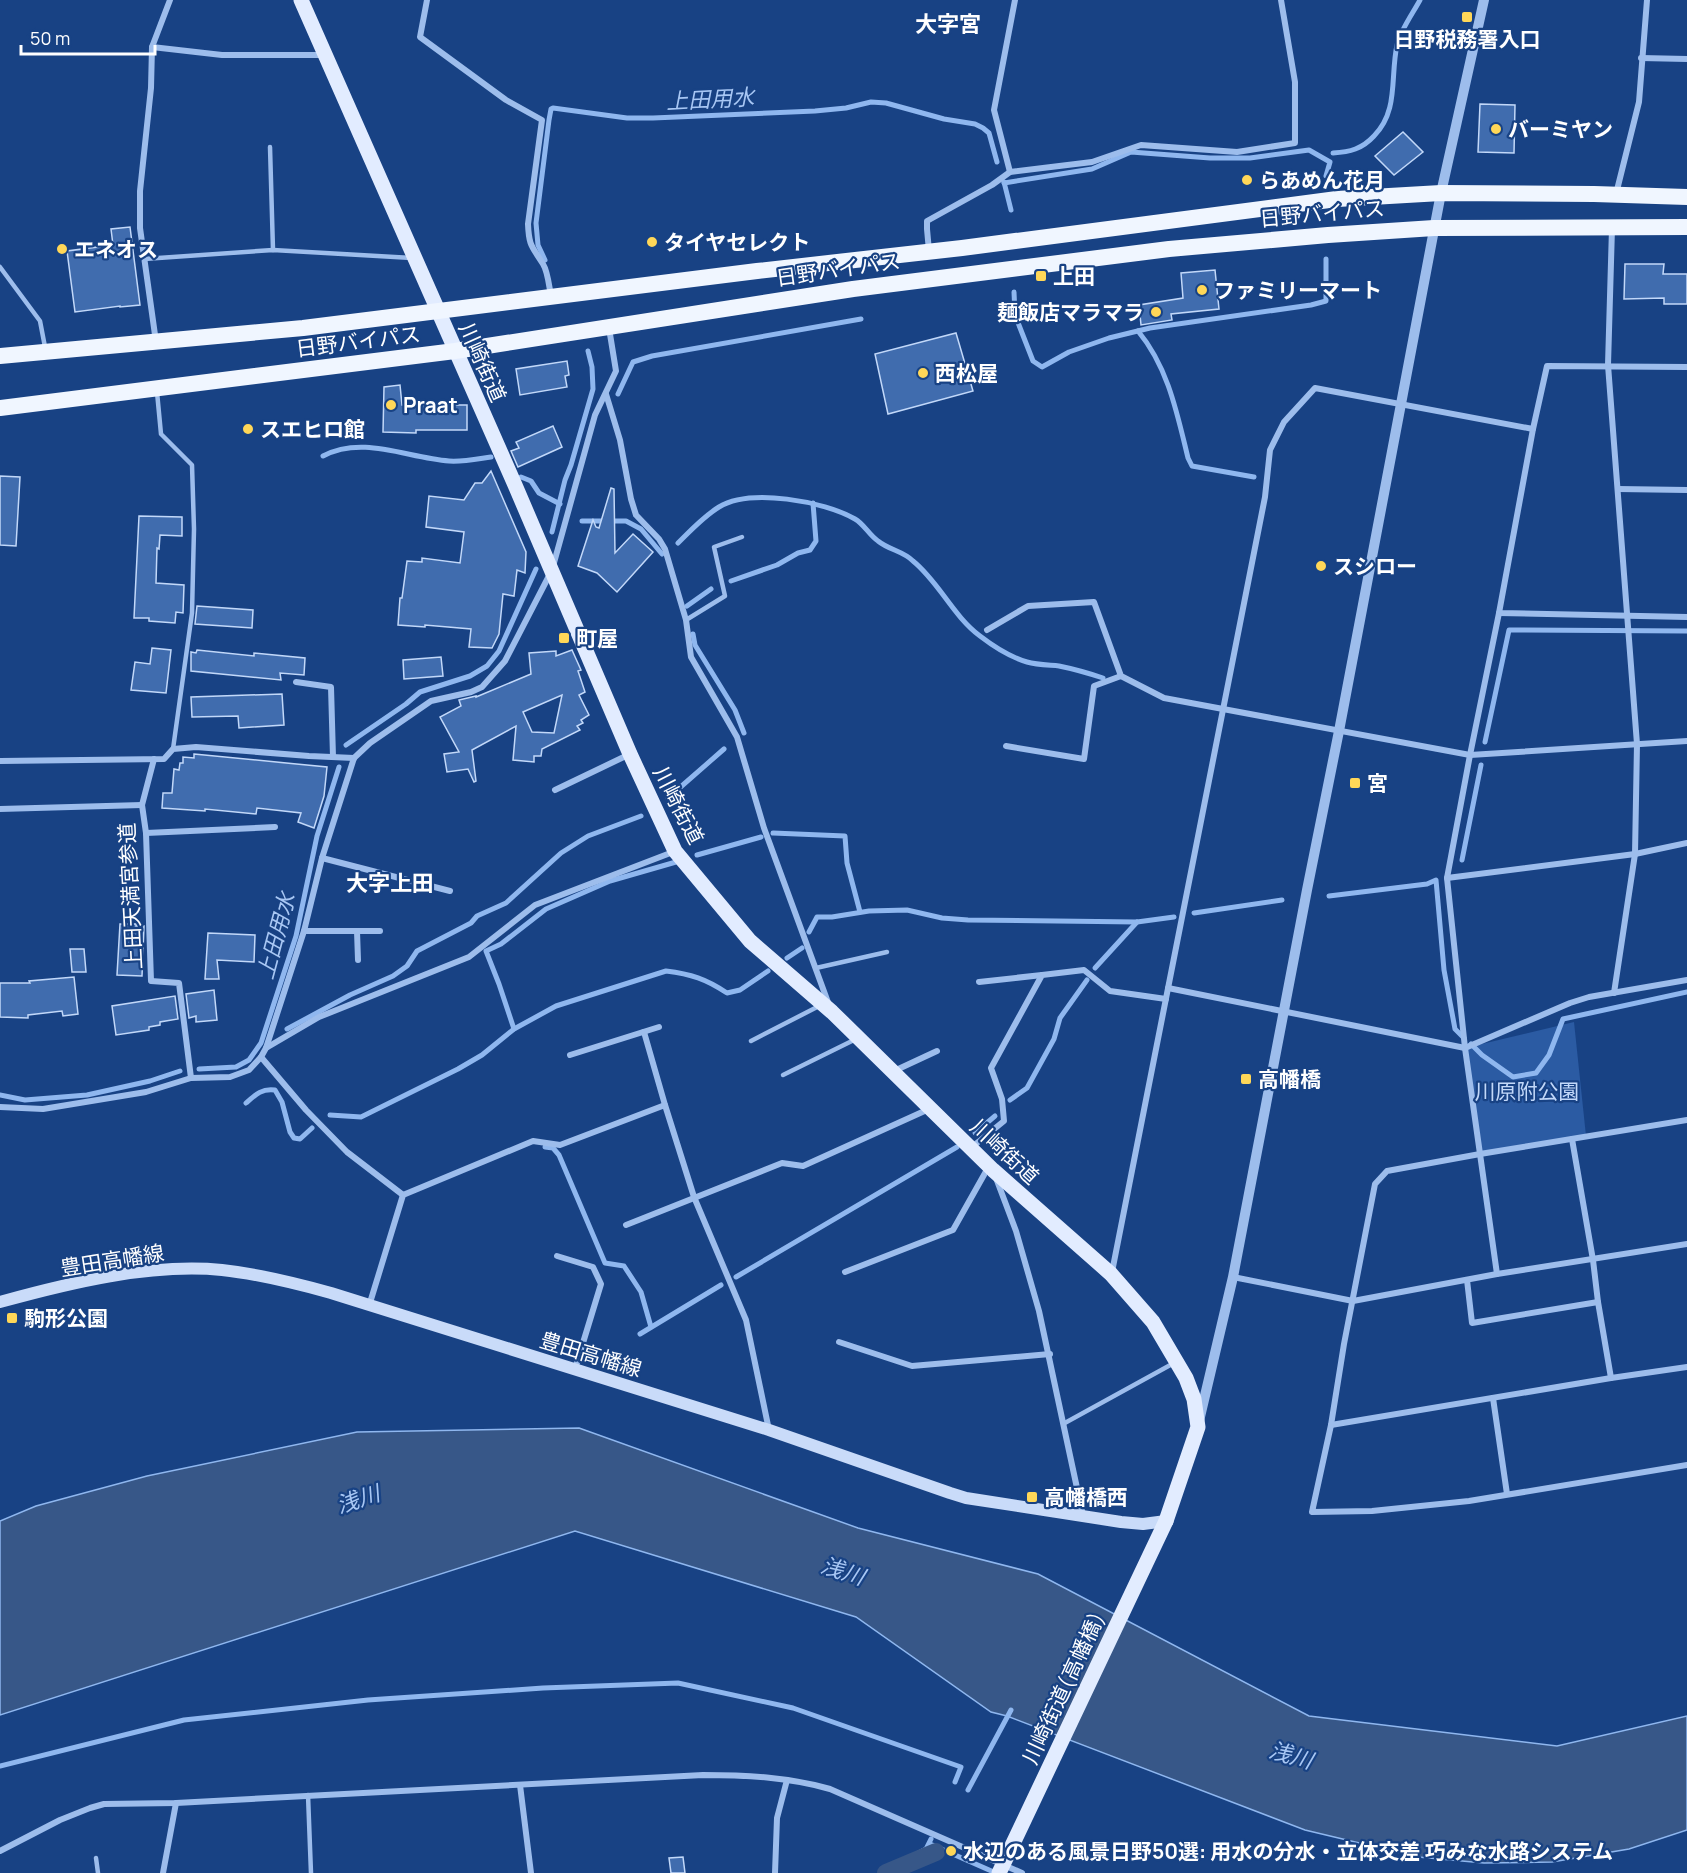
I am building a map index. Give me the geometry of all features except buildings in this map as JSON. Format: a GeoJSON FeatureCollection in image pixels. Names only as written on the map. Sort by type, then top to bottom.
{"type":"FeatureCollection","features":[{"type":"Feature","properties":{"kind":"highway","name":"日野バイパス"},"geometry":{"type":"LineString","coordinates":[[0,356],[272,332],[757,271],[929,252],[1309,202],[1441,194],[1687,197]]}},
{"type":"Feature","properties":{"kind":"highway","name":"日野バイパス"},"geometry":{"type":"LineString","coordinates":[[0,408],[455,351],[853,289],[1158,250],[1328,234],[1434,228],[1687,227]]}},
{"type":"Feature","properties":{"kind":"main road","name":"川崎街道"},"geometry":{"type":"LineString","coordinates":[[301,0],[552,570],[630,754],[675,851],[750,941],[827,1008],[991,1168],[1111,1274],[1153,1322],[1186,1378],[1194,1399],[1198,1427],[1166,1521]]}},
{"type":"Feature","properties":{"kind":"main road","name":"豊田高幡線"},"geometry":{"type":"LineString","coordinates":[[0,1302],[113,1276],[151,1270],[221,1270],[258,1275],[331,1293],[769,1430],[950,1493],[1083,1517],[1143,1524],[1166,1521]]}},
{"type":"Feature","properties":{"kind":"main road","name":"川崎街道(高幡橋)"},"geometry":{"type":"LineString","coordinates":[[999,1873],[1166,1521]]}},
{"type":"Feature","properties":{"kind":"street"},"geometry":{"type":"LineString","coordinates":[[156,342],[140,228],[140,191],[152,88],[152,47],[170,0]]}},
{"type":"Feature","properties":{"kind":"street"},"geometry":{"type":"LineString","coordinates":[[427,0],[420,37],[506,100],[542,120],[528,236],[532,249],[544,265],[552,296]]}},
{"type":"Feature","properties":{"kind":"street"},"geometry":{"type":"LineString","coordinates":[[1010,172],[994,110],[1015,0]]}},
{"type":"Feature","properties":{"kind":"street"},"geometry":{"type":"LineString","coordinates":[[929,252],[927,221],[992,185],[1010,172],[1092,162],[1141,145],[1237,152],[1295,143],[1295,82],[1281,0]]}},
{"type":"Feature","properties":{"kind":"street"},"geometry":{"type":"LineString","coordinates":[[1198,1427],[1233,1277],[1434,228],[1484,0]]}},
{"type":"Feature","properties":{"kind":"street"},"geometry":{"type":"LineString","coordinates":[[1616,195],[1639,102],[1647,0]]}},
{"type":"Feature","properties":{"kind":"street"},"geometry":{"type":"LineString","coordinates":[[152,47],[222,55],[325,55]]}},
{"type":"Feature","properties":{"kind":"street"},"geometry":{"type":"LineString","coordinates":[[1641,58],[1687,59]]}},
{"type":"Feature","properties":{"kind":"street"},"geometry":{"type":"LineString","coordinates":[[1612,228],[1608,365],[1637,744],[1635,854],[1614,993]]}},
{"type":"Feature","properties":{"kind":"street"},"geometry":{"type":"LineString","coordinates":[[0,1107],[43,1109],[146,1092],[191,1078],[230,1077],[249,1070],[261,1057],[266,1048],[304,931],[322,858],[354,758],[370,743],[431,701],[471,692],[482,687],[505,661],[552,570],[595,415],[616,371],[609,328]]}},
{"type":"Feature","properties":{"kind":"street"},"geometry":{"type":"LineString","coordinates":[[1497,1274],[1465,1048],[1447,878],[1533,429],[1547,366],[1687,366]]}},
{"type":"Feature","properties":{"kind":"street"},"geometry":{"type":"LineString","coordinates":[[1111,1274],[1265,497],[1270,450],[1284,422],[1315,388],[1533,429]]}},
{"type":"Feature","properties":{"kind":"street"},"geometry":{"type":"LineString","coordinates":[[606,394],[620,440],[636,515],[659,539],[665,549],[686,620],[691,657],[737,737],[764,828],[816,968],[827,1008]]}},
{"type":"Feature","properties":{"kind":"street"},"geometry":{"type":"LineString","coordinates":[[1618,489],[1687,490]]}},
{"type":"Feature","properties":{"kind":"street"},"geometry":{"type":"LineString","coordinates":[[987,630],[1028,606],[1094,602],[1121,676],[1164,698],[1470,755],[1687,741]]}},
{"type":"Feature","properties":{"kind":"street"},"geometry":{"type":"LineString","coordinates":[[1499,613],[1627,619],[1687,617]]}},
{"type":"Feature","properties":{"kind":"street"},"geometry":{"type":"LineString","coordinates":[[1006,746],[1084,759],[1094,686],[1121,676]]}},
{"type":"Feature","properties":{"kind":"street"},"geometry":{"type":"LineString","coordinates":[[296,682],[331,687],[333,757]]}},
{"type":"Feature","properties":{"kind":"street"},"geometry":{"type":"LineString","coordinates":[[0,761],[164,759],[173,749],[196,747],[354,758]]}},
{"type":"Feature","properties":{"kind":"street"},"geometry":{"type":"LineString","coordinates":[[555,790],[630,754]]}},
{"type":"Feature","properties":{"kind":"street","name":"上田天満宮参道"},"geometry":{"type":"LineString","coordinates":[[154,759],[142,805],[146,833],[151,981],[179,983],[191,1078]]}},
{"type":"Feature","properties":{"kind":"street"},"geometry":{"type":"LineString","coordinates":[[0,814],[0,809],[142,805]]}},
{"type":"Feature","properties":{"kind":"street"},"geometry":{"type":"LineString","coordinates":[[146,833],[275,827]]}},
{"type":"Feature","properties":{"kind":"street"},"geometry":{"type":"LineString","coordinates":[[1447,878],[1635,854],[1687,843]]}},
{"type":"Feature","properties":{"kind":"street"},"geometry":{"type":"LineString","coordinates":[[266,1048],[319,1017],[469,957],[535,905],[675,851]]}},
{"type":"Feature","properties":{"kind":"street"},"geometry":{"type":"LineString","coordinates":[[322,858],[450,891]]}},
{"type":"Feature","properties":{"kind":"street"},"geometry":{"type":"LineString","coordinates":[[304,931],[380,931]]}},
{"type":"Feature","properties":{"kind":"street"},"geometry":{"type":"LineString","coordinates":[[357,931],[358,960]]}},
{"type":"Feature","properties":{"kind":"street"},"geometry":{"type":"LineString","coordinates":[[979,982],[1084,970],[1110,992],[1166,999]]}},
{"type":"Feature","properties":{"kind":"street"},"geometry":{"type":"LineString","coordinates":[[971,1148],[1004,1121],[1002,1099],[991,1068],[1042,975]]}},
{"type":"Feature","properties":{"kind":"street"},"geometry":{"type":"LineString","coordinates":[[1168,988],[1465,1048],[1589,997],[1687,980]]}},
{"type":"Feature","properties":{"kind":"street"},"geometry":{"type":"LineString","coordinates":[[570,1054],[659,1027]]}},
{"type":"Feature","properties":{"kind":"street"},"geometry":{"type":"LineString","coordinates":[[644,1032],[694,1197],[746,1320],[769,1430]]}},
{"type":"Feature","properties":{"kind":"street"},"geometry":{"type":"LineString","coordinates":[[892,1071],[937,1051]]}},
{"type":"Feature","properties":{"kind":"street"},"geometry":{"type":"LineString","coordinates":[[261,1057],[306,1110],[347,1152],[403,1195]]}},
{"type":"Feature","properties":{"kind":"street"},"geometry":{"type":"LineString","coordinates":[[403,1195],[533,1141],[560,1145],[665,1105]]}},
{"type":"Feature","properties":{"kind":"street"},"geometry":{"type":"LineString","coordinates":[[626,1225],[782,1162],[803,1166],[930,1109]]}},
{"type":"Feature","properties":{"kind":"street"},"geometry":{"type":"LineString","coordinates":[[1687,1120],[1387,1171],[1375,1184],[1331,1425],[1312,1512],[1372,1511],[1469,1501],[1687,1465]]}},
{"type":"Feature","properties":{"kind":"street"},"geometry":{"type":"LineString","coordinates":[[1572,1139],[1611,1378]]}},
{"type":"Feature","properties":{"kind":"street"},"geometry":{"type":"LineString","coordinates":[[845,1272],[953,1230],[991,1168]]}},
{"type":"Feature","properties":{"kind":"street"},"geometry":{"type":"LineString","coordinates":[[991,1168],[1016,1232],[1040,1311],[1083,1517]]}},
{"type":"Feature","properties":{"kind":"street"},"geometry":{"type":"LineString","coordinates":[[369,1306],[403,1195]]}},
{"type":"Feature","properties":{"kind":"street"},"geometry":{"type":"LineString","coordinates":[[1233,1277],[1353,1301],[1497,1274],[1687,1244]]}},
{"type":"Feature","properties":{"kind":"street"},"geometry":{"type":"LineString","coordinates":[[557,1256],[593,1267],[601,1284],[574,1369]]}},
{"type":"Feature","properties":{"kind":"street"},"geometry":{"type":"LineString","coordinates":[[1467,1280],[1472,1323],[1598,1302]]}},
{"type":"Feature","properties":{"kind":"street"},"geometry":{"type":"LineString","coordinates":[[839,1342],[912,1366],[1050,1354]]}},
{"type":"Feature","properties":{"kind":"street"},"geometry":{"type":"LineString","coordinates":[[1331,1425],[1687,1367]]}},
{"type":"Feature","properties":{"kind":"street"},"geometry":{"type":"LineString","coordinates":[[1493,1398],[1507,1494]]}},
{"type":"Feature","properties":{"kind":"street"},"geometry":{"type":"LineString","coordinates":[[0,1851],[60,1820],[104,1804],[176,1803],[703,1775],[740,1775],[808,1783],[836,1792],[1022,1873]]}},
{"type":"Feature","properties":{"kind":"street"},"geometry":{"type":"LineString","coordinates":[[775,1873],[777,1818],[787,1780]]}},
{"type":"Feature","properties":{"kind":"street"},"geometry":{"type":"LineString","coordinates":[[520,1785],[531,1873]]}},
{"type":"Feature","properties":{"kind":"street"},"geometry":{"type":"LineString","coordinates":[[163,1873],[176,1803]]}},
{"type":"Feature","properties":{"kind":"lane"},"geometry":{"type":"LineString","coordinates":[[270,147],[273,250]]}},
{"type":"Feature","properties":{"kind":"lane"},"geometry":{"type":"LineString","coordinates":[[144,259],[273,250],[415,259]]}},
{"type":"Feature","properties":{"kind":"lane"},"geometry":{"type":"LineString","coordinates":[[0,267],[40,321],[46,352]]}},
{"type":"Feature","properties":{"kind":"lane"},"geometry":{"type":"LineString","coordinates":[[157,388],[161,434],[192,465],[194,529],[192,613],[173,749]]}},
{"type":"Feature","properties":{"kind":"lane"},"geometry":{"type":"LineString","coordinates":[[686,620],[725,596],[714,547],[742,537]]}},
{"type":"Feature","properties":{"kind":"lane"},"geometry":{"type":"LineString","coordinates":[[816,968],[888,952]]}},
{"type":"Feature","properties":{"kind":"lane"},"geometry":{"type":"LineString","coordinates":[[751,1041],[827,1008]]}},
{"type":"Feature","properties":{"kind":"lane"},"geometry":{"type":"LineString","coordinates":[[783,1075],[858,1038]]}},
{"type":"Feature","properties":{"kind":"lane"},"geometry":{"type":"LineString","coordinates":[[1063,1424],[1177,1362]]}},
{"type":"Feature","properties":{"kind":"lane"},"geometry":{"type":"LineString","coordinates":[[308,1795],[311,1873]]}},
{"type":"Feature","properties":{"kind":"lane"},"geometry":{"type":"LineString","coordinates":[[96,1858],[98,1873]]}},
{"type":"Feature","properties":{"kind":"green space","name":"川原附公園"},"geometry":{"type":"Polygon","coordinates":[[[1574,1022],[1586,1136],[1480,1154],[1465,1048],[1574,1022]]]}},
{"type":"Feature","properties":{"kind":"water","name":"浅川"},"geometry":{"type":"Polygon","coordinates":[[[579,1428],[858,1528],[1038,1574],[1309,1716],[1557,1746],[1687,1716],[1687,1830],[1629,1849],[1552,1862],[1484,1863],[1418,1857],[1305,1830],[1007,1716],[991,1712],[856,1617],[575,1531],[0,1715],[0,1521],[36,1506],[147,1476],[357,1432],[579,1428]]]}},
{"type":"Feature","properties":{"kind":"waterway","name":"上田用水"},"geometry":{"type":"LineString","coordinates":[[1333,153],[1360,147],[1382,126],[1390,105],[1397,45],[1420,0]]}},
{"type":"Feature","properties":{"kind":"waterway","name":"上田用水"},"geometry":{"type":"LineString","coordinates":[[545,260],[538,245],[536,223],[549,120],[553,108],[627,118],[653,118],[815,111],[846,108],[871,102],[886,103],[944,119],[975,124],[983,128],[989,133],[997,162]]}},
{"type":"Feature","properties":{"kind":"waterway"},"geometry":{"type":"LineString","coordinates":[[1004,183],[1092,169],[1131,152],[1210,158],[1250,158],[1309,150],[1330,162],[1326,176]]}},
{"type":"Feature","properties":{"kind":"waterway","name":"上田用水"},"geometry":{"type":"LineString","coordinates":[[1004,182],[1011,210]]}},
{"type":"Feature","properties":{"kind":"waterway","name":"上田用水"},"geometry":{"type":"LineString","coordinates":[[1014,292],[1015,315],[1033,361],[1042,367],[1069,352],[1109,338],[1150,328],[1326,301],[1326,259]]}},
{"type":"Feature","properties":{"kind":"waterway"},"geometry":{"type":"LineString","coordinates":[[618,394],[633,362],[652,356],[861,319]]}},
{"type":"Feature","properties":{"kind":"waterway"},"geometry":{"type":"LineString","coordinates":[[1138,331],[1164,375],[1192,466],[1254,477]]}},
{"type":"Feature","properties":{"kind":"waterway","name":"上田用水"},"geometry":{"type":"LineString","coordinates":[[552,532],[565,480],[593,389],[592,367],[588,351]]}},
{"type":"Feature","properties":{"kind":"waterway"},"geometry":{"type":"LineString","coordinates":[[323,456],[338,450],[369,448],[449,461],[491,457]]}},
{"type":"Feature","properties":{"kind":"waterway"},"geometry":{"type":"LineString","coordinates":[[521,477],[531,481],[539,493],[560,504]]}},
{"type":"Feature","properties":{"kind":"waterway"},"geometry":{"type":"LineString","coordinates":[[678,543],[708,515],[732,501],[749,498],[787,499],[825,507],[855,519],[878,541],[909,558],[931,579],[970,628],[996,647],[1027,662],[1065,667],[1103,678]]}},
{"type":"Feature","properties":{"kind":"waterway"},"geometry":{"type":"LineString","coordinates":[[731,581],[777,565],[798,553],[810,550],[816,541],[813,503]]}},
{"type":"Feature","properties":{"kind":"waterway"},"geometry":{"type":"LineString","coordinates":[[582,521],[626,521],[641,529],[662,554]]}},
{"type":"Feature","properties":{"kind":"waterway","name":"上田用水"},"geometry":{"type":"LineString","coordinates":[[346,745],[420,692],[470,676],[487,666],[499,651],[536,569]]}},
{"type":"Feature","properties":{"kind":"waterway"},"geometry":{"type":"LineString","coordinates":[[687,606],[711,589]]}},
{"type":"Feature","properties":{"kind":"waterway"},"geometry":{"type":"LineString","coordinates":[[1485,742],[1509,630],[1687,631]]}},
{"type":"Feature","properties":{"kind":"waterway"},"geometry":{"type":"LineString","coordinates":[[693,634],[695,645],[735,710],[744,733]]}},
{"type":"Feature","properties":{"kind":"waterway"},"geometry":{"type":"LineString","coordinates":[[668,798],[724,749]]}},
{"type":"Feature","properties":{"kind":"waterway"},"geometry":{"type":"LineString","coordinates":[[1462,860],[1481,765]]}},
{"type":"Feature","properties":{"kind":"waterway","name":"上田用水"},"geometry":{"type":"LineString","coordinates":[[199,1069],[236,1067],[249,1060],[261,1043],[296,936],[317,836],[339,767]]}},
{"type":"Feature","properties":{"kind":"waterway"},"geometry":{"type":"LineString","coordinates":[[287,1029],[350,995],[393,976],[407,966],[417,951],[471,923],[477,916],[506,903],[561,853],[588,836],[641,816]]}},
{"type":"Feature","properties":{"kind":"waterway"},"geometry":{"type":"LineString","coordinates":[[773,833],[845,836],[847,863],[860,912]]}},
{"type":"Feature","properties":{"kind":"waterway"},"geometry":{"type":"LineString","coordinates":[[697,855],[761,837]]}},
{"type":"Feature","properties":{"kind":"waterway"},"geometry":{"type":"LineString","coordinates":[[514,1029],[486,951],[501,944],[546,909],[610,881],[676,862]]}},
{"type":"Feature","properties":{"kind":"waterway"},"geometry":{"type":"LineString","coordinates":[[1329,896],[1427,884],[1436,880],[1444,970],[1455,1029],[1464,1038]]}},
{"type":"Feature","properties":{"kind":"waterway"},"geometry":{"type":"LineString","coordinates":[[1194,913],[1282,900]]}},
{"type":"Feature","properties":{"kind":"waterway"},"geometry":{"type":"LineString","coordinates":[[809,932],[817,917],[869,911],[907,910],[942,918],[968,920],[1137,922],[1174,917]]}},
{"type":"Feature","properties":{"kind":"waterway"},"geometry":{"type":"LineString","coordinates":[[1095,968],[1137,922]]}},
{"type":"Feature","properties":{"kind":"waterway"},"geometry":{"type":"LineString","coordinates":[[787,958],[802,948]]}},
{"type":"Feature","properties":{"kind":"waterway"},"geometry":{"type":"LineString","coordinates":[[330,1115],[361,1117],[458,1069],[482,1055],[514,1029],[556,1006],[666,971],[698,978],[727,993],[740,990],[768,971]]}},
{"type":"Feature","properties":{"kind":"waterway"},"geometry":{"type":"LineString","coordinates":[[1010,1100],[1027,1088],[1054,1039],[1060,1018],[1087,980]]}},
{"type":"Feature","properties":{"kind":"waterway"},"geometry":{"type":"LineString","coordinates":[[1471,1044],[1482,1055],[1513,1077],[1536,1073],[1549,1055],[1563,1019],[1687,992]]}},
{"type":"Feature","properties":{"kind":"waterway","name":"上田用水"},"geometry":{"type":"LineString","coordinates":[[0,1095],[25,1100],[87,1095],[150,1081],[180,1071]]}},
{"type":"Feature","properties":{"kind":"waterway"},"geometry":{"type":"LineString","coordinates":[[246,1103],[262,1091],[275,1090],[282,1102],[290,1132],[294,1138],[300,1139],[312,1128]]}},
{"type":"Feature","properties":{"kind":"waterway"},"geometry":{"type":"LineString","coordinates":[[975,1133],[995,1116]]}},
{"type":"Feature","properties":{"kind":"waterway"},"geometry":{"type":"LineString","coordinates":[[545,1147],[553,1148],[559,1155],[605,1263],[624,1266],[641,1292],[651,1327]]}},
{"type":"Feature","properties":{"kind":"waterway"},"geometry":{"type":"LineString","coordinates":[[736,1277],[957,1147]]}},
{"type":"Feature","properties":{"kind":"waterway"},"geometry":{"type":"LineString","coordinates":[[640,1334],[721,1285]]}},
{"type":"Feature","properties":{"kind":"waterway"},"geometry":{"type":"LineString","coordinates":[[0,1766],[184,1720],[368,1700],[543,1688],[678,1683],[793,1708],[961,1767],[955,1782]]}},
{"type":"Feature","properties":{"kind":"waterway"},"geometry":{"type":"LineString","coordinates":[[968,1790],[1011,1710]]}},
{"type":"Feature","properties":{"kind":"waterway"},"geometry":{"type":"LineString","coordinates":[[882,1873],[926,1849],[931,1839]]}},
{"type":"Feature","properties":{"kind":"waterway"},"geometry":{"type":"LineString","coordinates":[[930,1844],[996,1873]]}},
{"type":"Feature","properties":{"kind":"waterway"},"geometry":{"type":"LineString","coordinates":[[886,1873],[936,1852]]}},
{"type":"Feature","properties":{"kind":"place","name":"日野税務署入口"},"geometry":{"type":"Point","coordinates":[1467,17]}},
{"type":"Feature","properties":{"kind":"place","name":"バーミヤン"},"geometry":{"type":"Point","coordinates":[1496,129]}},
{"type":"Feature","properties":{"kind":"place","name":"らあめん花月"},"geometry":{"type":"Point","coordinates":[1247,180]}},
{"type":"Feature","properties":{"kind":"place","name":"タイヤセレクト"},"geometry":{"type":"Point","coordinates":[652,242]}},
{"type":"Feature","properties":{"kind":"place","name":"エネオス"},"geometry":{"type":"Point","coordinates":[62,249]}},
{"type":"Feature","properties":{"kind":"place","name":"上田"},"geometry":{"type":"Point","coordinates":[1041,276]}},
{"type":"Feature","properties":{"kind":"place","name":"ファミリーマート"},"geometry":{"type":"Point","coordinates":[1202,290]}},
{"type":"Feature","properties":{"kind":"place","name":"麺飯店マラマラ"},"geometry":{"type":"Point","coordinates":[1156,312]}},
{"type":"Feature","properties":{"kind":"place","name":"西松屋"},"geometry":{"type":"Point","coordinates":[923,373]}},
{"type":"Feature","properties":{"kind":"place","name":"Praat"},"geometry":{"type":"Point","coordinates":[391,405]}},
{"type":"Feature","properties":{"kind":"place","name":"スエヒロ館"},"geometry":{"type":"Point","coordinates":[248,429]}},
{"type":"Feature","properties":{"kind":"place","name":"スシロー"},"geometry":{"type":"Point","coordinates":[1321,566]}},
{"type":"Feature","properties":{"kind":"place","name":"町屋"},"geometry":{"type":"Point","coordinates":[564,638]}},
{"type":"Feature","properties":{"kind":"place","name":"宮"},"geometry":{"type":"Point","coordinates":[1355,783]}},
{"type":"Feature","properties":{"kind":"place","name":"高幡橋"},"geometry":{"type":"Point","coordinates":[1246,1079]}},
{"type":"Feature","properties":{"kind":"place","name":"駒形公園"},"geometry":{"type":"Point","coordinates":[12,1318]}},
{"type":"Feature","properties":{"kind":"place","name":"高幡橋西"},"geometry":{"type":"Point","coordinates":[1032,1497]}},
{"type":"Feature","properties":{"kind":"place","name":"水辺のある風景日野50選: 用水の分水・立体交差 巧みな水路システム"},"geometry":{"type":"Point","coordinates":[951,1851]}},
{"type":"Feature","properties":{"kind":"district","name":"大字宮"},"geometry":{"type":"Point","coordinates":[948,24]}},
{"type":"Feature","properties":{"kind":"district","name":"大字上田"},"geometry":{"type":"Point","coordinates":[390,883]}}]}
